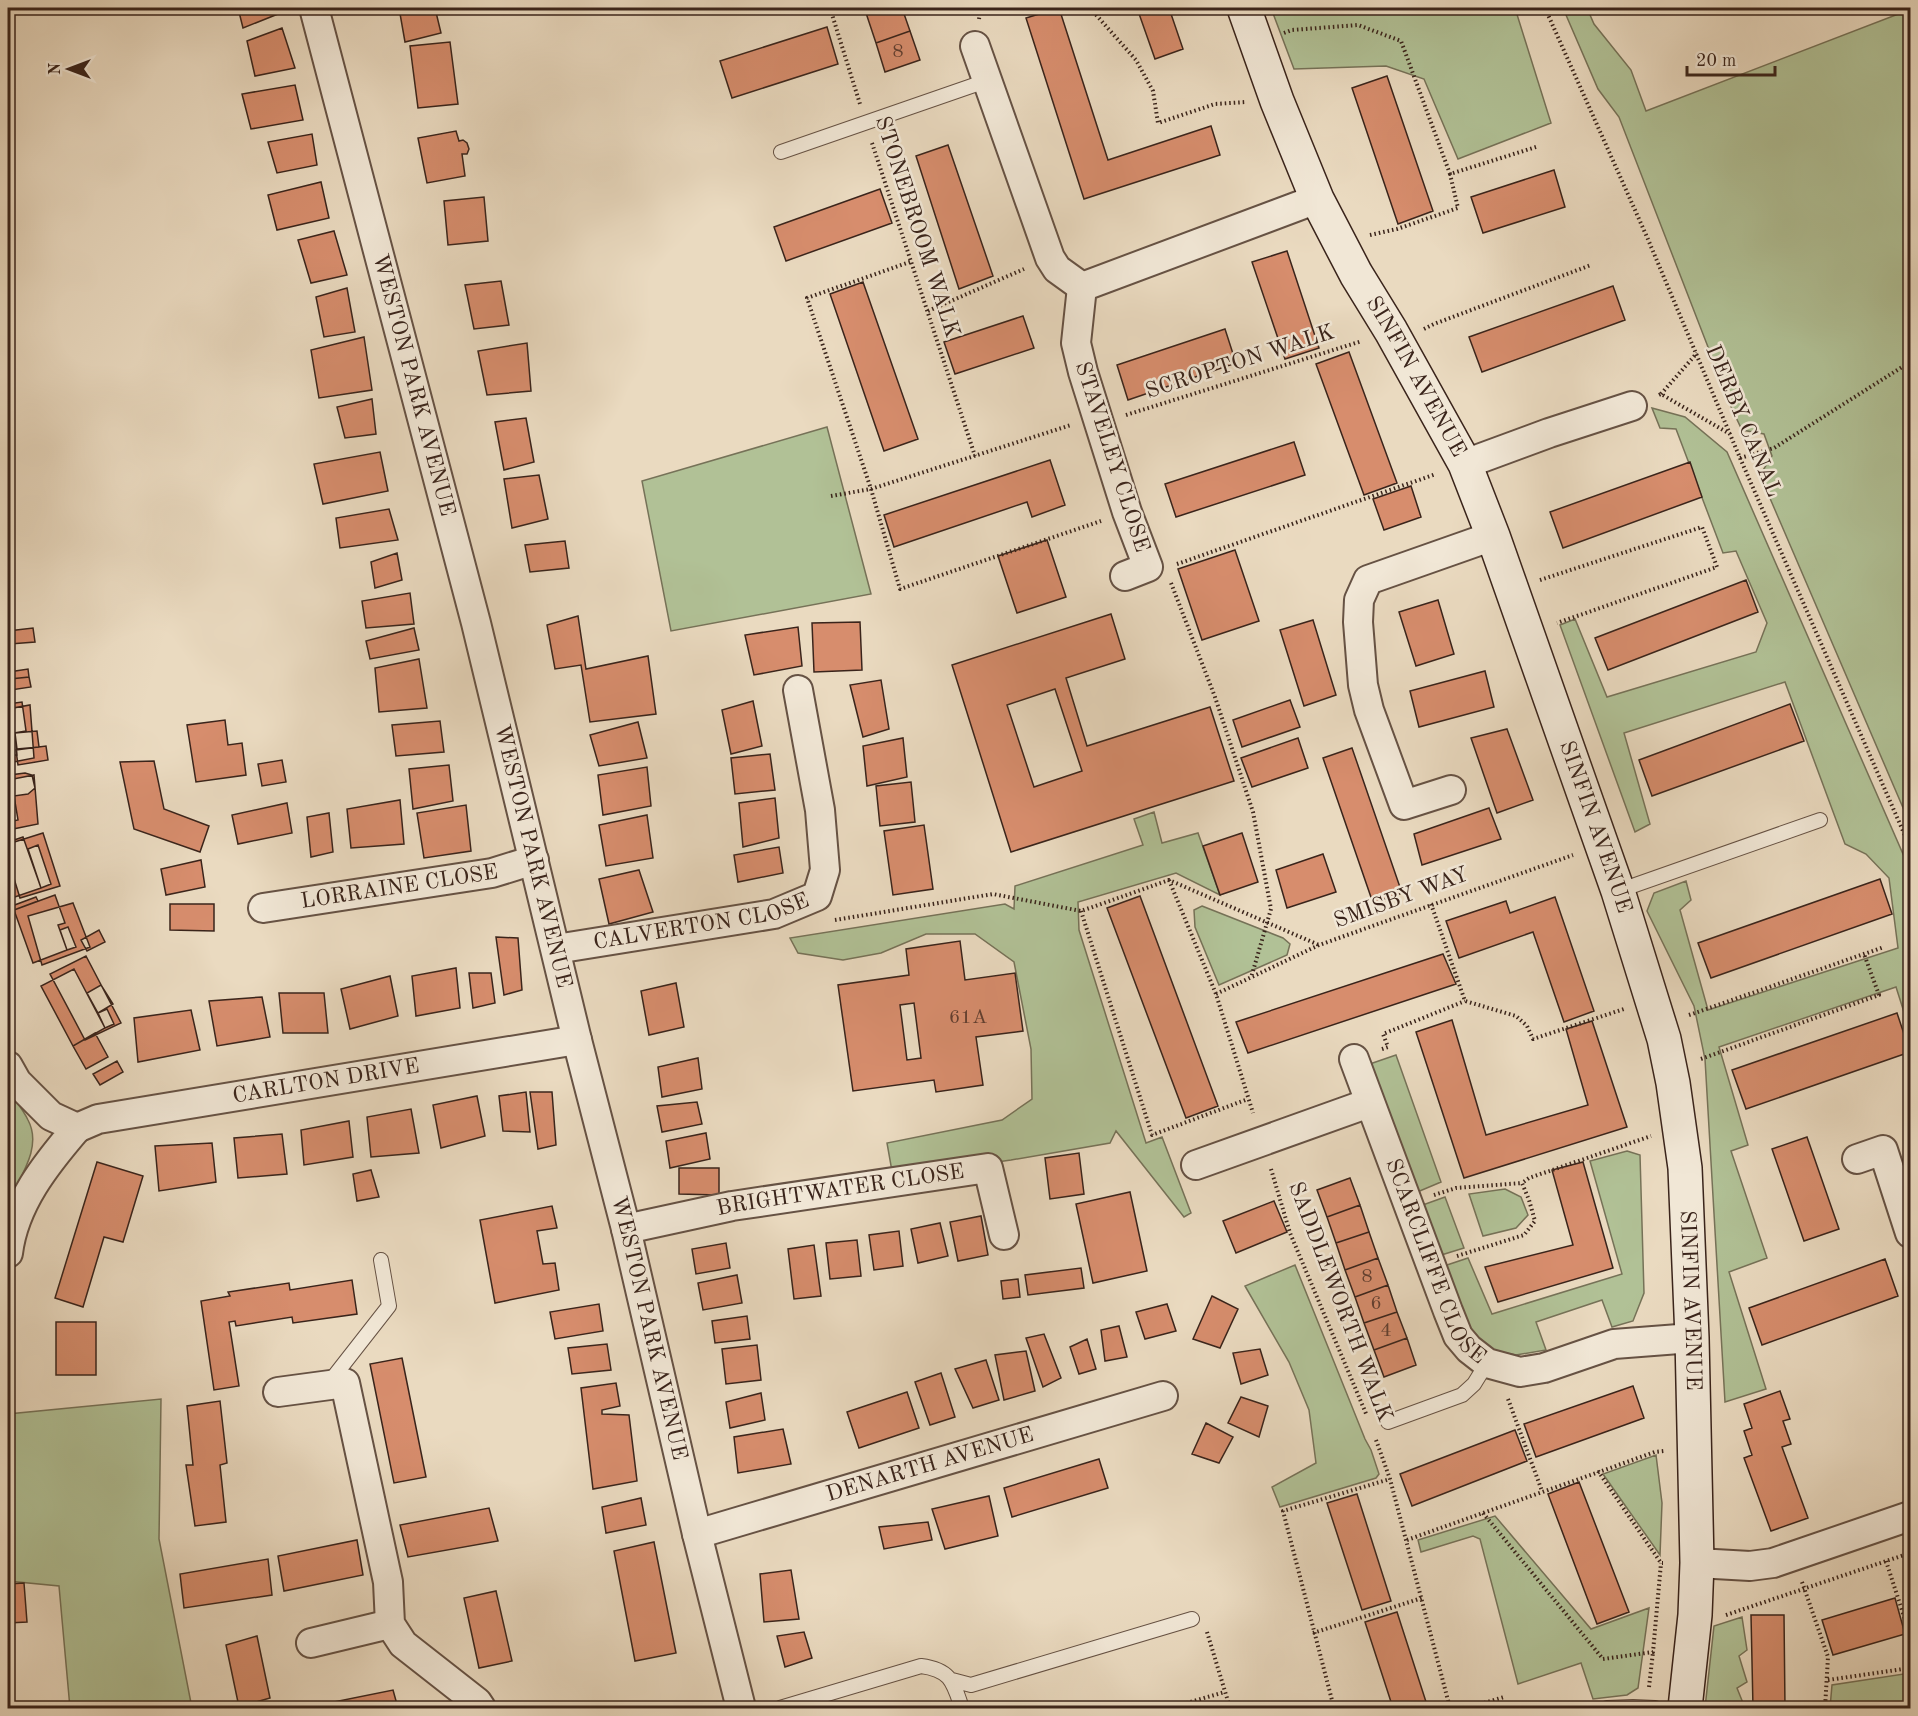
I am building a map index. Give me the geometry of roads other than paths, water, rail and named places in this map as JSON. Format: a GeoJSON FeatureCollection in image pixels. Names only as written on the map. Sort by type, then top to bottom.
{"type":"FeatureCollection","features":[{"type":"Feature","properties":{"kind":"street","name":"WESTON PARK AVENUE"},"geometry":{"type":"LineString","coordinates":[[314,8],[476,623],[577,1040],[626,1229],[697,1534],[741,1708]]}},
{"type":"Feature","properties":{"kind":"street","name":"SINFIN AVENUE"},"geometry":{"type":"LineString","coordinates":[[1244,8],[1277,101],[1317,199],[1356,274],[1465,464],[1513,589],[1618,891],[1670,1067],[1685,1168],[1695,1451],[1697,1563],[1695,1615],[1685,1708]]}},
{"type":"Feature","properties":{"kind":"street"},"geometry":{"type":"LineString","coordinates":[[975,46],[1050,258],[1057,269],[1082,287],[1317,199]]}},
{"type":"Feature","properties":{"kind":"street","name":"STAVELEY CLOSE"},"geometry":{"type":"LineString","coordinates":[[1082,287],[1076,343],[1097,421],[1146,570]]}},
{"type":"Feature","properties":{"kind":"street"},"geometry":{"type":"LineString","coordinates":[[1465,464],[1632,406]]}},
{"type":"Feature","properties":{"kind":"street"},"geometry":{"type":"LineString","coordinates":[[1451,790],[1404,805],[1369,710],[1363,685],[1358,622],[1359,600],[1368,580],[1493,536]]}},
{"type":"Feature","properties":{"kind":"street","name":"CALVERTON CLOSE"},"geometry":{"type":"LineString","coordinates":[[556,948],[774,914],[817,896],[825,870],[820,810],[798,690]]}},
{"type":"Feature","properties":{"kind":"street","name":"LORRAINE CLOSE"},"geometry":{"type":"LineString","coordinates":[[263,909],[492,873],[534,860]]}},
{"type":"Feature","properties":{"kind":"street","name":"CARLTON DRIVE"},"geometry":{"type":"LineString","coordinates":[[77,1128],[98,1119],[577,1040]]}},
{"type":"Feature","properties":{"kind":"street","name":"SCARCLIFFE CLOSE"},"geometry":{"type":"LineString","coordinates":[[1354,1059],[1458,1336],[1469,1349],[1492,1365],[1520,1372],[1544,1368],[1614,1344],[1692,1338]]}},
{"type":"Feature","properties":{"kind":"street"},"geometry":{"type":"LineString","coordinates":[[8,1066],[17,1082],[51,1116],[77,1128],[36,1179],[18,1212],[10,1236],[8,1253]]}},
{"type":"Feature","properties":{"kind":"street"},"geometry":{"type":"LineString","coordinates":[[1196,1165],[1369,1103]]}},
{"type":"Feature","properties":{"kind":"street"},"geometry":{"type":"LineString","coordinates":[[1857,1159],[1883,1150],[1911,1233]]}},
{"type":"Feature","properties":{"kind":"street","name":"BRIGHTWATER CLOSE"},"geometry":{"type":"LineString","coordinates":[[626,1229],[732,1206],[988,1168],[1004,1235]]}},
{"type":"Feature","properties":{"kind":"street"},"geometry":{"type":"LineString","coordinates":[[278,1392],[345,1383],[388,1581],[390,1624],[403,1644],[469,1695],[481,1708]]}},
{"type":"Feature","properties":{"kind":"street","name":"DENARTH AVENUE"},"geometry":{"type":"LineString","coordinates":[[697,1534],[1163,1396]]}},
{"type":"Feature","properties":{"kind":"street"},"geometry":{"type":"LineString","coordinates":[[1697,1563],[1750,1566],[1773,1563],[1911,1516]]}},
{"type":"Feature","properties":{"kind":"street"},"geometry":{"type":"LineString","coordinates":[[311,1643],[390,1624]]}},
{"type":"Feature","properties":{"kind":"lane"},"geometry":{"type":"LineString","coordinates":[[781,152],[986,81]]}},
{"type":"Feature","properties":{"kind":"lane"},"geometry":{"type":"LineString","coordinates":[[1618,891],[1820,820]]}},
{"type":"Feature","properties":{"kind":"lane"},"geometry":{"type":"LineString","coordinates":[[327,1386],[389,1306],[381,1260]]}},
{"type":"Feature","properties":{"kind":"lane"},"geometry":{"type":"LineString","coordinates":[[1388,1422],[1462,1395],[1492,1365]]}},
{"type":"Feature","properties":{"kind":"lane"},"geometry":{"type":"LineString","coordinates":[[780,1708],[921,1666],[938,1668],[952,1680],[971,1685],[1192,1620]]}},
{"type":"Feature","properties":{"kind":"lane"},"geometry":{"type":"LineString","coordinates":[[952,1680],[962,1708]]}},
{"type":"Feature","properties":{"kind":"lane"},"geometry":{"type":"LineString","coordinates":[[1607,1708],[1651,1708]]}}]}
